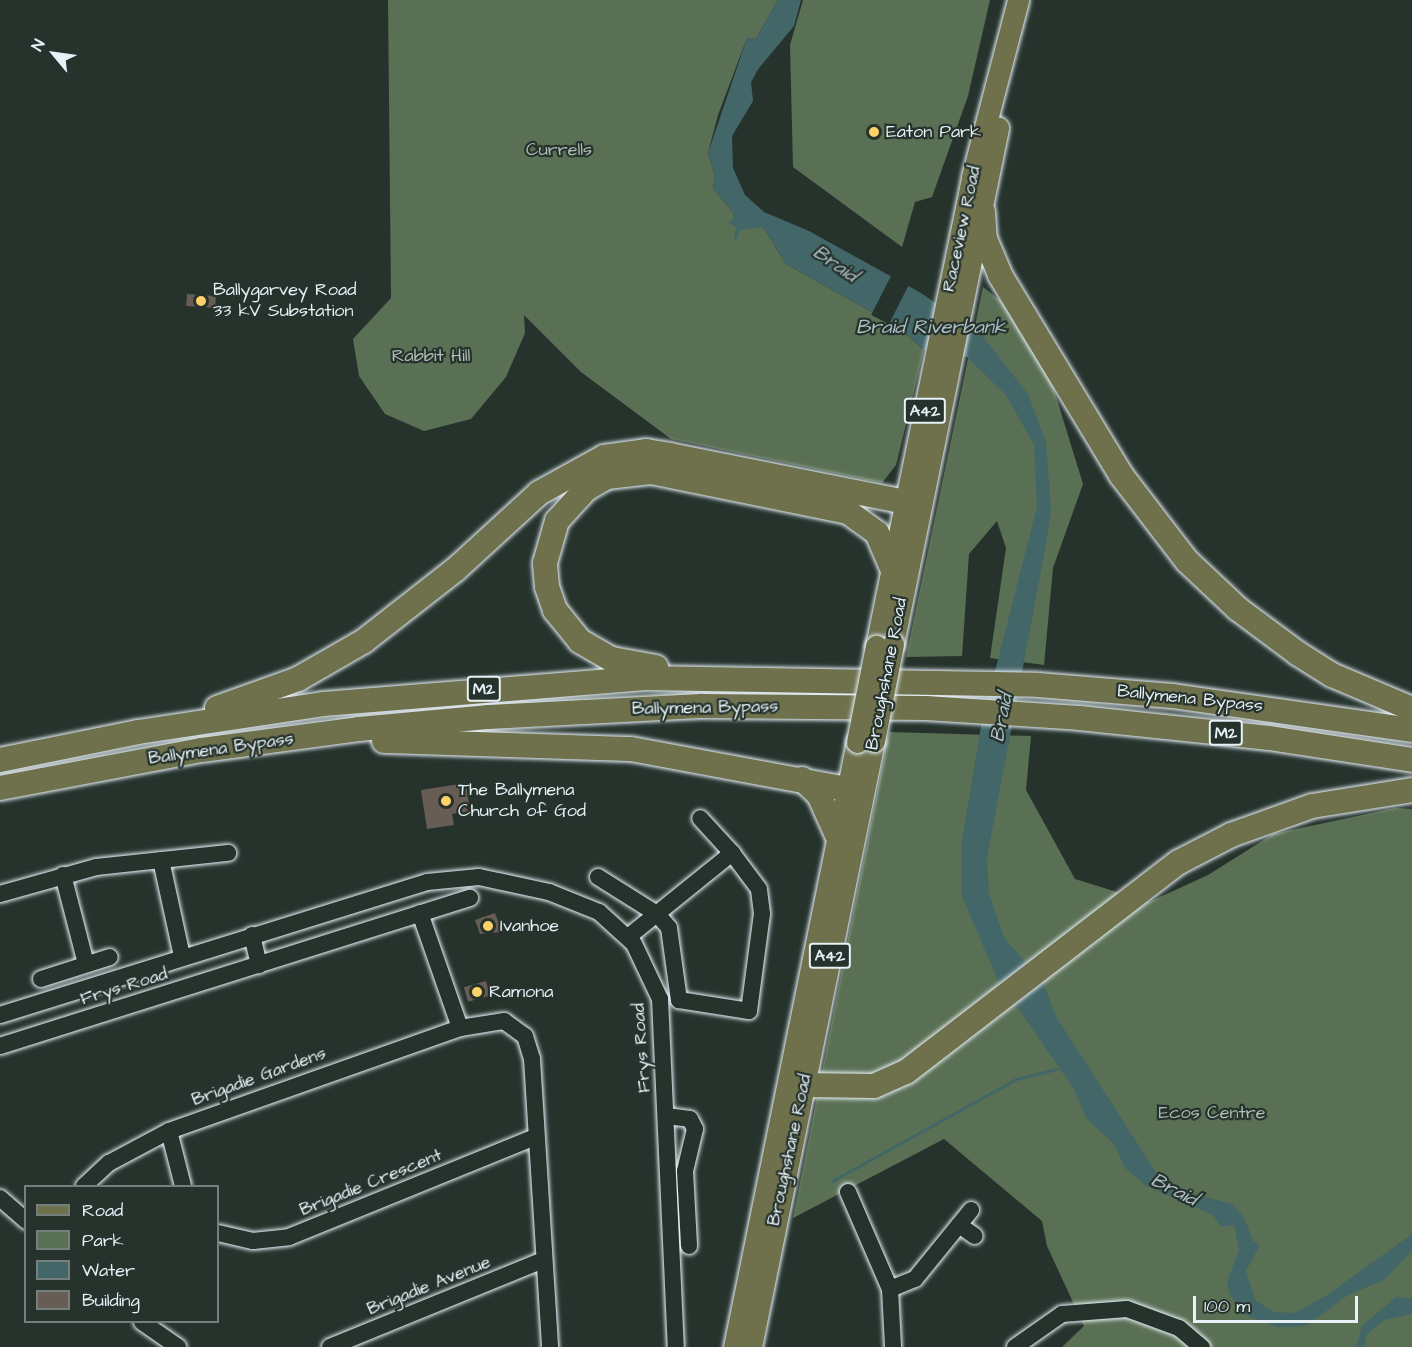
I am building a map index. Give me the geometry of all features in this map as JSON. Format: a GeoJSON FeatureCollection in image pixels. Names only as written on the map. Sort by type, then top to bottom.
{"type":"FeatureCollection","features":[{"type":"Feature","properties":{"kind":"highway"},"geometry":{"type":"LineString","coordinates":[[983,212],[985,239],[1000,275],[1121,475],[1186,561],[1238,609],[1290,648],[1332,675],[1412,709]]}},
{"type":"Feature","properties":{"kind":"highway"},"geometry":{"type":"LineString","coordinates":[[138,732],[262,694],[330,662],[404,613],[539,493],[604,457],[662,453],[914,504]]}},
{"type":"Feature","properties":{"kind":"highway"},"geometry":{"type":"LineString","coordinates":[[757,677],[622,662],[580,641],[555,610],[547,586],[548,541],[570,503],[606,477],[651,472],[824,506],[863,520],[877,533],[892,569]]}},
{"type":"Feature","properties":{"kind":"highway","name":"Ballymena Bypass"},"geometry":{"type":"LineString","coordinates":[[0,760],[138,732],[420,694],[645,678],[757,677],[972,681],[1038,685],[1173,696],[1412,730]]}},
{"type":"Feature","properties":{"kind":"highway","name":"Ballymena Bypass"},"geometry":{"type":"LineString","coordinates":[[0,788],[202,750],[465,719],[610,710],[796,706],[968,710],[1038,715],[1269,738],[1412,760]]}},
{"type":"Feature","properties":{"kind":"highway"},"geometry":{"type":"LineString","coordinates":[[202,750],[375,741],[541,742],[631,748],[855,791]]}},
{"type":"Feature","properties":{"kind":"highway"},"geometry":{"type":"LineString","coordinates":[[802,779],[819,795],[837,835]]}},
{"type":"Feature","properties":{"kind":"highway"},"geometry":{"type":"LineString","coordinates":[[804,1085],[874,1086],[906,1072],[1043,963],[1179,862],[1231,835],[1312,806],[1412,790]]}},
{"type":"Feature","properties":{"kind":"main road","name":"A42"},"geometry":{"type":"LineString","coordinates":[[884,645],[892,569],[914,504],[954,308],[983,212],[1019,0]]}},
{"type":"Feature","properties":{"kind":"main road","name":"Raceview Road"},"geometry":{"type":"LineString","coordinates":[[954,308],[972,177],[1019,0]]}},
{"type":"Feature","properties":{"kind":"main road","name":"Broughshane Road"},"geometry":{"type":"LineString","coordinates":[[751,1347],[804,1085],[855,791],[914,504]]}},
{"type":"Feature","properties":{"kind":"main road","name":"Broughshane Road"},"geometry":{"type":"LineString","coordinates":[[734,1347],[789,1064],[837,835],[855,791]]}},
{"type":"Feature","properties":{"kind":"main road"},"geometry":{"type":"LineString","coordinates":[[789,1064],[804,1085]]}},
{"type":"Feature","properties":{"kind":"street"},"geometry":{"type":"LineString","coordinates":[[598,877],[657,914],[674,941],[679,1000],[749,1011],[762,914],[759,888],[732,853],[700,818]]}},
{"type":"Feature","properties":{"kind":"street"},"geometry":{"type":"LineString","coordinates":[[0,894],[63,875],[161,860],[228,853]]}},
{"type":"Feature","properties":{"kind":"street"},"geometry":{"type":"LineString","coordinates":[[628,937],[732,853]]}},
{"type":"Feature","properties":{"kind":"street"},"geometry":{"type":"LineString","coordinates":[[161,860],[182,956]]}},
{"type":"Feature","properties":{"kind":"street"},"geometry":{"type":"LineString","coordinates":[[63,875],[86,964]]}},
{"type":"Feature","properties":{"kind":"street","name":"Frys Road"},"geometry":{"type":"LineString","coordinates":[[0,1015],[182,956],[428,882],[479,877],[568,899],[599,912],[628,937],[644,959],[660,999],[676,1347]]}},
{"type":"Feature","properties":{"kind":"street","name":"Frys Road"},"geometry":{"type":"LineString","coordinates":[[0,1046],[470,898]]}},
{"type":"Feature","properties":{"kind":"street"},"geometry":{"type":"LineString","coordinates":[[420,914],[460,1028]]}},
{"type":"Feature","properties":{"kind":"street"},"geometry":{"type":"LineString","coordinates":[[252,935],[259,965]]}},
{"type":"Feature","properties":{"kind":"street"},"geometry":{"type":"LineString","coordinates":[[41,979],[110,957]]}},
{"type":"Feature","properties":{"kind":"street","name":"Brigadie Gardens"},"geometry":{"type":"LineString","coordinates":[[85,1185],[109,1163],[169,1131],[460,1028],[500,1019],[525,1036],[532,1064],[550,1347]]}},
{"type":"Feature","properties":{"kind":"street"},"geometry":{"type":"LineString","coordinates":[[666,1116],[690,1119],[695,1129],[685,1167],[689,1246]]}},
{"type":"Feature","properties":{"kind":"street"},"geometry":{"type":"LineString","coordinates":[[169,1131],[183,1185]]}},
{"type":"Feature","properties":{"kind":"street","name":"Brigadie Crescent"},"geometry":{"type":"LineString","coordinates":[[219,1233],[253,1241],[289,1237],[535,1137]]}},
{"type":"Feature","properties":{"kind":"street"},"geometry":{"type":"LineString","coordinates":[[848,1192],[890,1289],[892,1347]]}},
{"type":"Feature","properties":{"kind":"street"},"geometry":{"type":"LineString","coordinates":[[0,1198],[24,1219]]}},
{"type":"Feature","properties":{"kind":"street"},"geometry":{"type":"LineString","coordinates":[[890,1289],[915,1280],[971,1210]]}},
{"type":"Feature","properties":{"kind":"street"},"geometry":{"type":"LineString","coordinates":[[959,1225],[975,1236]]}},
{"type":"Feature","properties":{"kind":"street","name":"Brigadie Avenue"},"geometry":{"type":"LineString","coordinates":[[330,1347],[543,1260]]}},
{"type":"Feature","properties":{"kind":"street"},"geometry":{"type":"LineString","coordinates":[[1015,1347],[1062,1314],[1127,1309],[1179,1328],[1202,1347]]}},
{"type":"Feature","properties":{"kind":"street"},"geometry":{"type":"LineString","coordinates":[[143,1323],[178,1347]]}},
{"type":"Feature","properties":{"kind":"green space","name":"Currells"},"geometry":{"type":"Polygon","coordinates":[[[388,0],[778,0],[756,39],[747,38],[718,115],[708,153],[715,176],[713,188],[733,212],[736,227],[763,227],[786,264],[897,326],[924,350],[896,465],[882,483],[671,439],[581,372],[524,315],[525,333],[506,377],[471,419],[424,431],[385,414],[359,376],[353,339],[391,298],[388,0]]]}},
{"type":"Feature","properties":{"kind":"green space","name":"Eaton Park"},"geometry":{"type":"Polygon","coordinates":[[[803,0],[990,0],[968,96],[932,197],[915,202],[902,247],[793,167],[790,45],[803,0]]]}},
{"type":"Feature","properties":{"kind":"green space"},"geometry":{"type":"Polygon","coordinates":[[[983,287],[1005,304],[1051,380],[1083,484],[1053,568],[1044,665],[990,658],[1006,548],[997,521],[969,554],[962,656],[906,657],[983,287]]]}},
{"type":"Feature","properties":{"kind":"green space","name":"Ecos Centre"},"geometry":{"type":"Polygon","coordinates":[[[889,732],[1031,736],[1026,790],[1075,879],[1149,902],[1208,875],[1273,834],[1395,808],[1412,809],[1412,1347],[1062,1347],[1084,1326],[1047,1246],[1042,1221],[944,1139],[793,1218],[889,732]]]}},
{"type":"Feature","properties":{"kind":"water","name":"Braid Riverbank"},"geometry":{"type":"Polygon","coordinates":[[[778,0],[801,0],[794,26],[759,68],[751,82],[753,101],[732,136],[733,168],[745,195],[764,212],[809,231],[921,293],[981,334],[1028,394],[1046,442],[1051,510],[987,858],[989,894],[1004,937],[1044,985],[1057,1018],[1159,1177],[1182,1191],[1232,1204],[1244,1217],[1253,1241],[1260,1245],[1246,1271],[1255,1300],[1274,1312],[1294,1313],[1327,1295],[1412,1234],[1412,1251],[1384,1280],[1348,1295],[1306,1326],[1277,1327],[1246,1315],[1230,1295],[1227,1282],[1239,1250],[1234,1225],[1222,1227],[1211,1214],[1146,1186],[1125,1168],[1114,1144],[1086,1118],[1074,1089],[997,978],[961,894],[962,841],[981,726],[1037,507],[1034,445],[1006,395],[967,357],[924,350],[897,326],[786,264],[763,227],[740,230],[736,242],[734,239],[736,227],[728,223],[734,219],[733,212],[713,188],[715,176],[708,153],[747,38],[756,39],[778,0]]]}},
{"type":"Feature","properties":{"kind":"water"},"geometry":{"type":"Polygon","coordinates":[[[1396,1297],[1412,1298],[1412,1314],[1385,1320],[1367,1334],[1364,1347],[1356,1347],[1362,1326],[1396,1297]]]}},
{"type":"Feature","properties":{"kind":"pier"},"geometry":{"type":"Polygon","coordinates":[[[892,274],[910,283],[889,324],[871,315],[892,274]]]}},
{"type":"Feature","properties":{"kind":"building","name":"Ballygarvey Road 33 kV Substation"},"geometry":{"type":"Polygon","coordinates":[[[187,294],[216,296],[215,308],[186,306],[187,294]]]}},
{"type":"Feature","properties":{"kind":"building","name":"The Ballymena Church of God"},"geometry":{"type":"Polygon","coordinates":[[[466,783],[470,811],[452,814],[454,825],[427,829],[421,790],[466,783]]]}},
{"type":"Feature","properties":{"kind":"building","name":"Ivanhoe"},"geometry":{"type":"Polygon","coordinates":[[[495,913],[502,932],[480,934],[475,920],[495,913]]]}},
{"type":"Feature","properties":{"kind":"building","name":"Ramona"},"geometry":{"type":"Polygon","coordinates":[[[486,981],[490,995],[468,1002],[464,987],[486,981]]]}},
{"type":"Feature","properties":{"kind":"waterway"},"geometry":{"type":"LineString","coordinates":[[832,1181],[1016,1079],[1057,1069]]}},
{"type":"Feature","properties":{"kind":"place","name":"Eaton Park"},"geometry":{"type":"Point","coordinates":[874,132]}},
{"type":"Feature","properties":{"kind":"place","name":"Ballygarvey Road 33 kV Substation"},"geometry":{"type":"Point","coordinates":[201,301]}},
{"type":"Feature","properties":{"kind":"place","name":"The Ballymena Church of God"},"geometry":{"type":"Point","coordinates":[446,801]}},
{"type":"Feature","properties":{"kind":"place","name":"Ivanhoe"},"geometry":{"type":"Point","coordinates":[488,926]}},
{"type":"Feature","properties":{"kind":"place","name":"Ramona"},"geometry":{"type":"Point","coordinates":[477,992]}},
{"type":"Feature","properties":{"kind":"water label","name":"Braid"},"geometry":{"type":"Point","coordinates":[835,264]}},
{"type":"Feature","properties":{"kind":"water label","name":"Braid"},"geometry":{"type":"Point","coordinates":[1002,718]}},
{"type":"Feature","properties":{"kind":"water label","name":"Braid"},"geometry":{"type":"Point","coordinates":[1174,1190]}},
{"type":"Feature","properties":{"kind":"park label","name":"Rabbit Hill"},"geometry":{"type":"Point","coordinates":[431,356]}}]}
